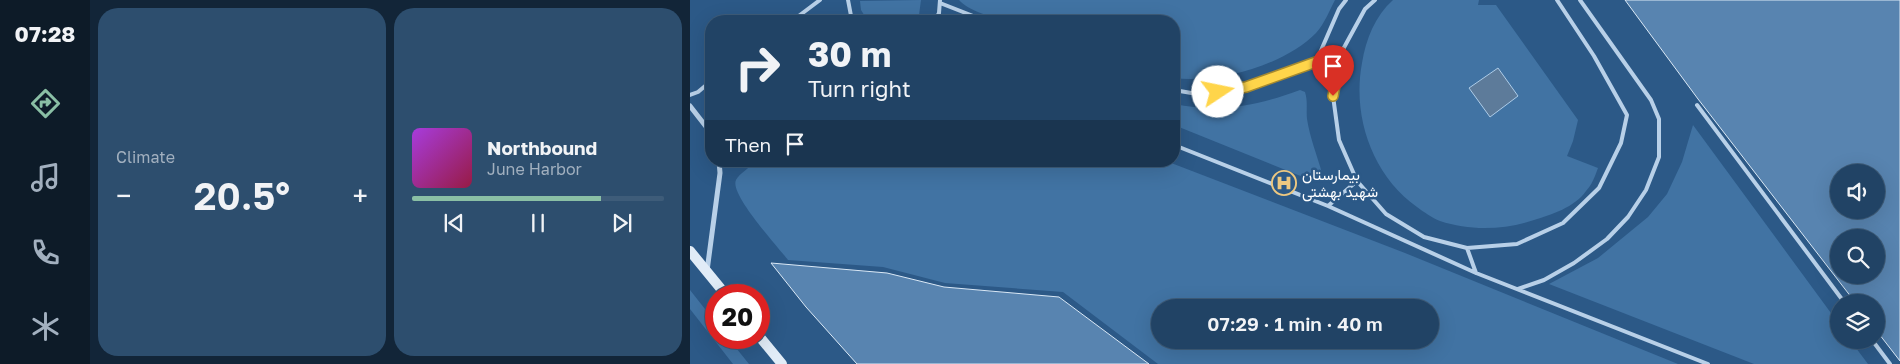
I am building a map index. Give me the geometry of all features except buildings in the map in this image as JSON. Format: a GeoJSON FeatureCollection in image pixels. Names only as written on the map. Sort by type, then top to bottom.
{"type":"FeatureCollection","features":[{"type":"Feature","properties":{"kind":"main road"},"geometry":{"type":"LineString","coordinates":[[690,251],[717,284]]}},
{"type":"Feature","properties":{"kind":"main road"},"geometry":{"type":"LineString","coordinates":[[770,349],[782,364]]}},
{"type":"Feature","properties":{"kind":"street"},"geometry":{"type":"LineString","coordinates":[[690,106],[705,125]]}},
{"type":"Feature","properties":{"kind":"street"},"geometry":{"type":"LineString","coordinates":[[707,272],[720,167]]}},
{"type":"Feature","properties":{"kind":"lane"},"geometry":{"type":"LineString","coordinates":[[800,15],[820,0]]}},
{"type":"Feature","properties":{"kind":"lane"},"geometry":{"type":"LineString","coordinates":[[848,0],[851,15]]}},
{"type":"Feature","properties":{"kind":"lane"},"geometry":{"type":"LineString","coordinates":[[1316,62],[1339,9],[1346,0]]}},
{"type":"Feature","properties":{"kind":"lane"},"geometry":{"type":"LineString","coordinates":[[1375,0],[1365,9],[1341,53],[1333,96],[1339,140],[1357,181],[1386,214],[1424,237],[1467,248],[1517,244],[1563,223],[1599,188],[1621,143],[1627,115],[1594,56],[1557,0]]}},
{"type":"Feature","properties":{"kind":"lane"},"geometry":{"type":"LineString","coordinates":[[1518,289],[1544,280],[1574,263],[1606,239],[1628,217],[1646,190],[1659,156],[1659,119],[1651,100],[1580,0]]}},
{"type":"Feature","properties":{"kind":"lane"},"geometry":{"type":"LineString","coordinates":[[938,15],[940,2],[971,15]]}},
{"type":"Feature","properties":{"kind":"lane"},"geometry":{"type":"LineString","coordinates":[[1180,91],[1203,95],[1246,87],[1341,53]]}},
{"type":"Feature","properties":{"kind":"lane"},"geometry":{"type":"LineString","coordinates":[[690,95],[698,92],[705,86]]}},
{"type":"Feature","properties":{"kind":"lane"},"geometry":{"type":"LineString","coordinates":[[1697,105],[1838,294]]}},
{"type":"Feature","properties":{"kind":"lane"},"geometry":{"type":"LineString","coordinates":[[1180,147],[1328,206],[1476,273],[1708,364]]}},
{"type":"Feature","properties":{"kind":"lane"},"geometry":{"type":"LineString","coordinates":[[1328,206],[1357,181]]}},
{"type":"Feature","properties":{"kind":"lane"},"geometry":{"type":"LineString","coordinates":[[1467,248],[1476,273]]}},
{"type":"Feature","properties":{"kind":"lane"},"geometry":{"type":"LineString","coordinates":[[1879,349],[1890,364]]}},
{"type":"Feature","properties":{"kind":"shaded area"},"geometry":{"type":"Polygon","coordinates":[[[921,0],[919,15],[864,15],[861,10],[860,1],[921,0]]]}},
{"type":"Feature","properties":{"kind":"shaded area"},"geometry":{"type":"Polygon","coordinates":[[[959,0],[1335,0],[1316,33],[1287,54],[1250,70],[1230,75],[1191,79],[1180,78],[1180,15],[987,15],[963,4],[959,0]]]}},
{"type":"Feature","properties":{"kind":"shaded area"},"geometry":{"type":"Polygon","coordinates":[[[1393,0],[1479,0],[1478,5],[1496,5],[1578,120],[1567,156],[1598,168],[1592,183],[1576,202],[1555,213],[1523,223],[1511,226],[1475,228],[1451,224],[1431,217],[1401,194],[1377,161],[1363,123],[1360,103],[1362,63],[1366,45],[1376,21],[1393,0]]]}},
{"type":"Feature","properties":{"kind":"shaded area"},"geometry":{"type":"Polygon","coordinates":[[[1498,68],[1518,96],[1490,117],[1469,88],[1498,68]]]}},
{"type":"Feature","properties":{"kind":"shaded area"},"geometry":{"type":"Polygon","coordinates":[[[1300,90],[1305,92],[1308,126],[1322,173],[1317,179],[1298,175],[1180,127],[1180,105],[1222,108],[1253,104],[1300,90]]]}},
{"type":"Feature","properties":{"kind":"shaded area"},"geometry":{"type":"Polygon","coordinates":[[[1693,125],[1830,312],[1830,349],[1857,349],[1868,364],[1754,364],[1549,284],[1598,258],[1648,217],[1667,194],[1682,162],[1693,125]]]}},
{"type":"Feature","properties":{"kind":"shaded area"},"geometry":{"type":"Polygon","coordinates":[[[1180,166],[1405,253],[1678,364],[1158,364],[1063,292],[945,283],[883,267],[788,260],[740,197],[736,187],[736,180],[750,167],[1180,166]]]}},
{"type":"Feature","properties":{"kind":"shaded area"},"geometry":{"type":"Polygon","coordinates":[[[690,290],[705,309],[705,328],[690,309],[690,290]]]}},
{"type":"Feature","properties":{"kind":"shaded area"},"geometry":{"type":"Polygon","coordinates":[[[721,349],[737,349],[749,364],[733,364],[721,349]]]}},
{"type":"Feature","properties":{"kind":"place","name":"بیمارستان شهید بهشتی"},"geometry":{"type":"Point","coordinates":[1284,183]}},
{"type":"Feature","properties":{"kind":"route"},"geometry":{"type":"LineString","coordinates":[[1218,92],[1246,87],[1341,53],[1333,96]]}}]}
